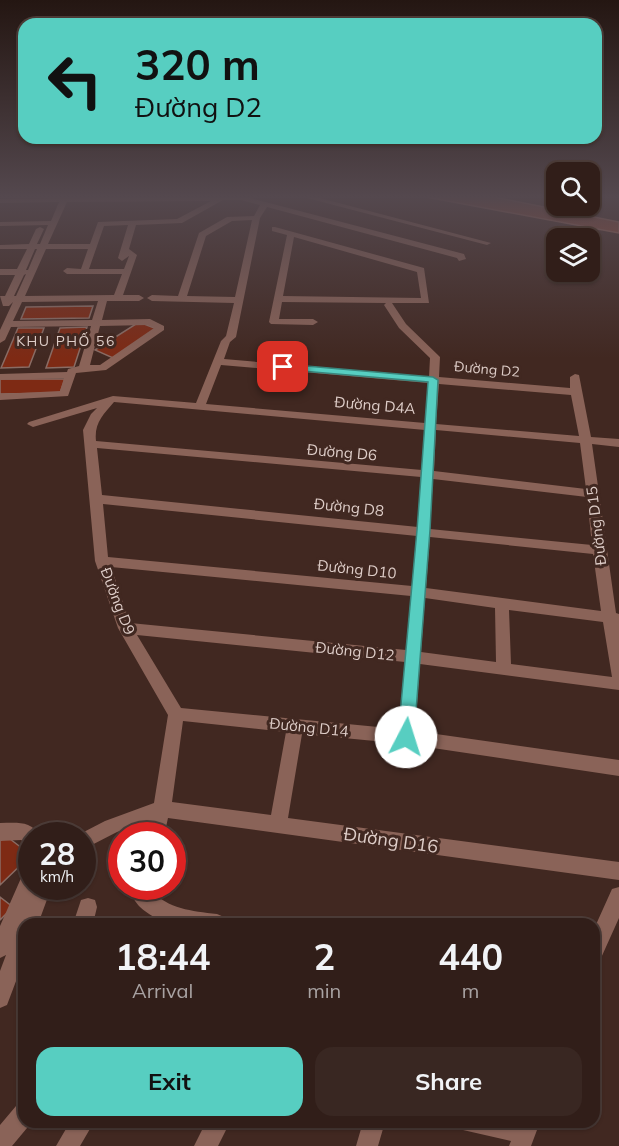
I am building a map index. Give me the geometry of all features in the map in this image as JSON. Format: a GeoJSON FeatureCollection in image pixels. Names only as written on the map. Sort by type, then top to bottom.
{"type":"FeatureCollection","features":[{"type":"Feature","properties":{"kind":"street"},"geometry":{"type":"LineString","coordinates":[[0,340],[4,321],[4,299],[29,250]]}},
{"type":"Feature","properties":{"kind":"street"},"geometry":{"type":"LineString","coordinates":[[4,321],[19,298],[40,250]]}},
{"type":"Feature","properties":{"kind":"street"},"geometry":{"type":"LineString","coordinates":[[84,271],[92,250]]}},
{"type":"Feature","properties":{"kind":"street"},"geometry":{"type":"LineString","coordinates":[[116,272],[125,250]]}},
{"type":"Feature","properties":{"kind":"street"},"geometry":{"type":"LineString","coordinates":[[118,298],[133,255],[126,250]]}},
{"type":"Feature","properties":{"kind":"street"},"geometry":{"type":"LineString","coordinates":[[182,298],[197,250]]}},
{"type":"Feature","properties":{"kind":"street"},"geometry":{"type":"LineString","coordinates":[[200,406],[226,341],[231,337],[246,250]]}},
{"type":"Feature","properties":{"kind":"street"},"geometry":{"type":"LineString","coordinates":[[288,250],[274,322],[313,322]]}},
{"type":"Feature","properties":{"kind":"street"},"geometry":{"type":"LineString","coordinates":[[278,299],[426,301],[421,270],[352,250]]}},
{"type":"Feature","properties":{"kind":"street"},"geometry":{"type":"LineString","coordinates":[[365,254],[370,250]]}},
{"type":"Feature","properties":{"kind":"street"},"geometry":{"type":"LineString","coordinates":[[424,250],[457,260],[462,258],[436,250]]}},
{"type":"Feature","properties":{"kind":"street"},"geometry":{"type":"LineString","coordinates":[[67,271],[127,272]]}},
{"type":"Feature","properties":{"kind":"street"},"geometry":{"type":"LineString","coordinates":[[0,273],[31,272]]}},
{"type":"Feature","properties":{"kind":"street"},"geometry":{"type":"LineString","coordinates":[[84,368],[103,298]]}},
{"type":"Feature","properties":{"kind":"street"},"geometry":{"type":"LineString","coordinates":[[4,299],[139,298]]}},
{"type":"Feature","properties":{"kind":"street"},"geometry":{"type":"LineString","coordinates":[[152,298],[236,300]]}},
{"type":"Feature","properties":{"kind":"street"},"geometry":{"type":"LineString","coordinates":[[389,305],[402,326],[435,357],[424,530],[406,737]]}},
{"type":"Feature","properties":{"kind":"street"},"geometry":{"type":"LineString","coordinates":[[0,397],[64,394],[72,371],[84,368],[102,369],[161,328],[150,322],[4,321]]}},
{"type":"Feature","properties":{"kind":"street","name":"Đường D2"},"geometry":{"type":"LineString","coordinates":[[218,362],[574,392]]}},
{"type":"Feature","properties":{"kind":"street"},"geometry":{"type":"LineString","coordinates":[[0,377],[71,375]]}},
{"type":"Feature","properties":{"kind":"street","name":"Đường D15"},"geometry":{"type":"LineString","coordinates":[[574,377],[574,392],[586,440],[598,550],[614,618],[619,676]]}},
{"type":"Feature","properties":{"kind":"street"},"geometry":{"type":"LineString","coordinates":[[33,424],[113,399]]}},
{"type":"Feature","properties":{"kind":"street","name":"Đường D4A"},"geometry":{"type":"LineString","coordinates":[[113,399],[619,443]]}},
{"type":"Feature","properties":{"kind":"street","name":"Đường D9"},"geometry":{"type":"LineString","coordinates":[[113,399],[96,414],[89,430],[102,561],[125,628],[176,714]]}},
{"type":"Feature","properties":{"kind":"street","name":"Đường D6"},"geometry":{"type":"LineString","coordinates":[[89,444],[426,474],[592,494]]}},
{"type":"Feature","properties":{"kind":"street","name":"Đường D8"},"geometry":{"type":"LineString","coordinates":[[96,499],[424,530],[598,550]]}},
{"type":"Feature","properties":{"kind":"street","name":"Đường D10"},"geometry":{"type":"LineString","coordinates":[[102,561],[418,591],[614,618]]}},
{"type":"Feature","properties":{"kind":"street"},"geometry":{"type":"LineString","coordinates":[[502,604],[504,669]]}},
{"type":"Feature","properties":{"kind":"street","name":"Đường D12"},"geometry":{"type":"LineString","coordinates":[[125,628],[412,657],[619,684]]}},
{"type":"Feature","properties":{"kind":"street"},"geometry":{"type":"LineString","coordinates":[[159,822],[176,714]]}},
{"type":"Feature","properties":{"kind":"street","name":"Đường D14"},"geometry":{"type":"LineString","coordinates":[[176,714],[406,737],[619,768]]}},
{"type":"Feature","properties":{"kind":"street"},"geometry":{"type":"LineString","coordinates":[[278,825],[295,726]]}},
{"type":"Feature","properties":{"kind":"street"},"geometry":{"type":"LineString","coordinates":[[96,834],[162,809]]}},
{"type":"Feature","properties":{"kind":"street","name":"Đường D16"},"geometry":{"type":"LineString","coordinates":[[162,809],[619,871]]}},
{"type":"Feature","properties":{"kind":"street"},"geometry":{"type":"LineString","coordinates":[[0,832],[18,831]]}},
{"type":"Feature","properties":{"kind":"street"},"geometry":{"type":"LineString","coordinates":[[600,938],[619,896]]}},
{"type":"Feature","properties":{"kind":"street"},"geometry":{"type":"LineString","coordinates":[[0,948],[21,900]]}},
{"type":"Feature","properties":{"kind":"street"},"geometry":{"type":"LineString","coordinates":[[30,918],[37,900]]}},
{"type":"Feature","properties":{"kind":"street"},"geometry":{"type":"LineString","coordinates":[[147,900],[152,907],[168,917],[175,918]]}},
{"type":"Feature","properties":{"kind":"street"},"geometry":{"type":"LineString","coordinates":[[0,998],[18,949]]}},
{"type":"Feature","properties":{"kind":"street"},"geometry":{"type":"LineString","coordinates":[[0,1143],[18,1121]]}},
{"type":"Feature","properties":{"kind":"street"},"geometry":{"type":"LineString","coordinates":[[67,1146],[79,1128]]}},
{"type":"Feature","properties":{"kind":"street"},"geometry":{"type":"LineString","coordinates":[[205,1146],[216,1128]]}},
{"type":"Feature","properties":{"kind":"street"},"geometry":{"type":"LineString","coordinates":[[367,1146],[372,1128]]}},
{"type":"Feature","properties":{"kind":"street"},"geometry":{"type":"LineString","coordinates":[[500,1128],[525,1133]]}},
{"type":"Feature","properties":{"kind":"building"},"geometry":{"type":"Polygon","coordinates":[[[93,306],[89,318],[21,319],[26,307],[93,306]]]}},
{"type":"Feature","properties":{"kind":"building"},"geometry":{"type":"Polygon","coordinates":[[[139,322],[157,329],[113,358],[95,350],[139,322]]]}},
{"type":"Feature","properties":{"kind":"building"},"geometry":{"type":"Polygon","coordinates":[[[87,327],[74,367],[46,368],[60,328],[87,327]]]}},
{"type":"Feature","properties":{"kind":"building"},"geometry":{"type":"Polygon","coordinates":[[[18,328],[44,328],[29,367],[1,368],[18,328]]]}},
{"type":"Feature","properties":{"kind":"building"},"geometry":{"type":"Polygon","coordinates":[[[0,379],[65,379],[60,393],[0,394],[0,379]]]}},
{"type":"Feature","properties":{"kind":"building"},"geometry":{"type":"Polygon","coordinates":[[[6,836],[18,845],[18,868],[0,885],[0,841],[6,836]]]}},
{"type":"Feature","properties":{"kind":"building"},"geometry":{"type":"Polygon","coordinates":[[[0,897],[13,907],[0,920],[0,897]]]}},
{"type":"Feature","properties":{"kind":"district","name":"KHU PHỐ 56"},"geometry":{"type":"Point","coordinates":[66,341]}},
{"type":"Feature","properties":{"kind":"route"},"geometry":{"type":"LineString","coordinates":[[283,367],[433,380],[424,530],[406,737]]}}]}
